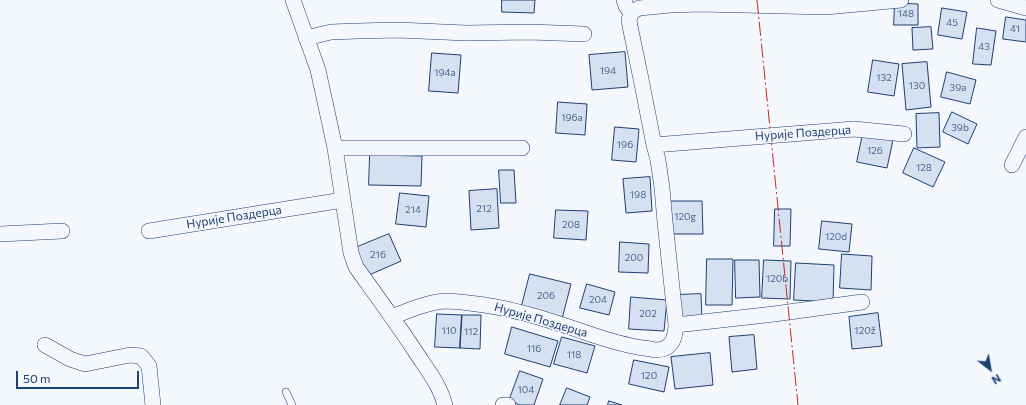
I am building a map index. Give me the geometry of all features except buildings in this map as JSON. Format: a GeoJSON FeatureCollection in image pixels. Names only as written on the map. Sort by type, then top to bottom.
{"type":"FeatureCollection","features":[{"type":"Feature","properties":{"kind":"street"},"geometry":{"type":"LineString","coordinates":[[292,0],[318,70],[335,148],[349,244],[353,261],[433,379],[445,405]]}},
{"type":"Feature","properties":{"kind":"street","name":"Нурије Поздерца"},"geometry":{"type":"LineString","coordinates":[[392,317],[419,306],[444,301],[482,304],[523,312],[627,345],[656,350],[670,345],[674,340],[676,325],[662,188],[658,160],[630,26],[628,6],[639,8],[700,4],[779,3],[826,7],[901,0]]}},
{"type":"Feature","properties":{"kind":"street"},"geometry":{"type":"LineString","coordinates":[[998,0],[1026,8]]}},
{"type":"Feature","properties":{"kind":"street"},"geometry":{"type":"LineString","coordinates":[[306,38],[331,32],[398,30],[466,33],[530,32],[584,34]]}},
{"type":"Feature","properties":{"kind":"street","name":"Нурије Поздерца"},"geometry":{"type":"LineString","coordinates":[[654,145],[854,129],[904,134]]}},
{"type":"Feature","properties":{"kind":"street"},"geometry":{"type":"LineString","coordinates":[[1012,165],[1026,137]]}},
{"type":"Feature","properties":{"kind":"street"},"geometry":{"type":"LineString","coordinates":[[335,148],[522,148]]}},
{"type":"Feature","properties":{"kind":"street","name":"Нурије Поздерца"},"geometry":{"type":"LineString","coordinates":[[149,231],[343,200]]}},
{"type":"Feature","properties":{"kind":"street"},"geometry":{"type":"LineString","coordinates":[[0,234],[62,231]]}},
{"type":"Feature","properties":{"kind":"street"},"geometry":{"type":"LineString","coordinates":[[676,325],[862,302]]}},
{"type":"Feature","properties":{"kind":"street"},"geometry":{"type":"LineString","coordinates":[[45,345],[70,360],[84,364],[130,355],[141,356],[149,366],[153,405]]}},
{"type":"Feature","properties":{"kind":"street"},"geometry":{"type":"LineString","coordinates":[[503,405],[508,405]]}},
{"type":"Feature","properties":{"kind":"lane"},"geometry":{"type":"LineString","coordinates":[[286,392],[292,405]]}},
{"type":"Feature","properties":{"kind":"power"},"geometry":{"type":"LineString","coordinates":[[757,0],[798,405]]}}]}
